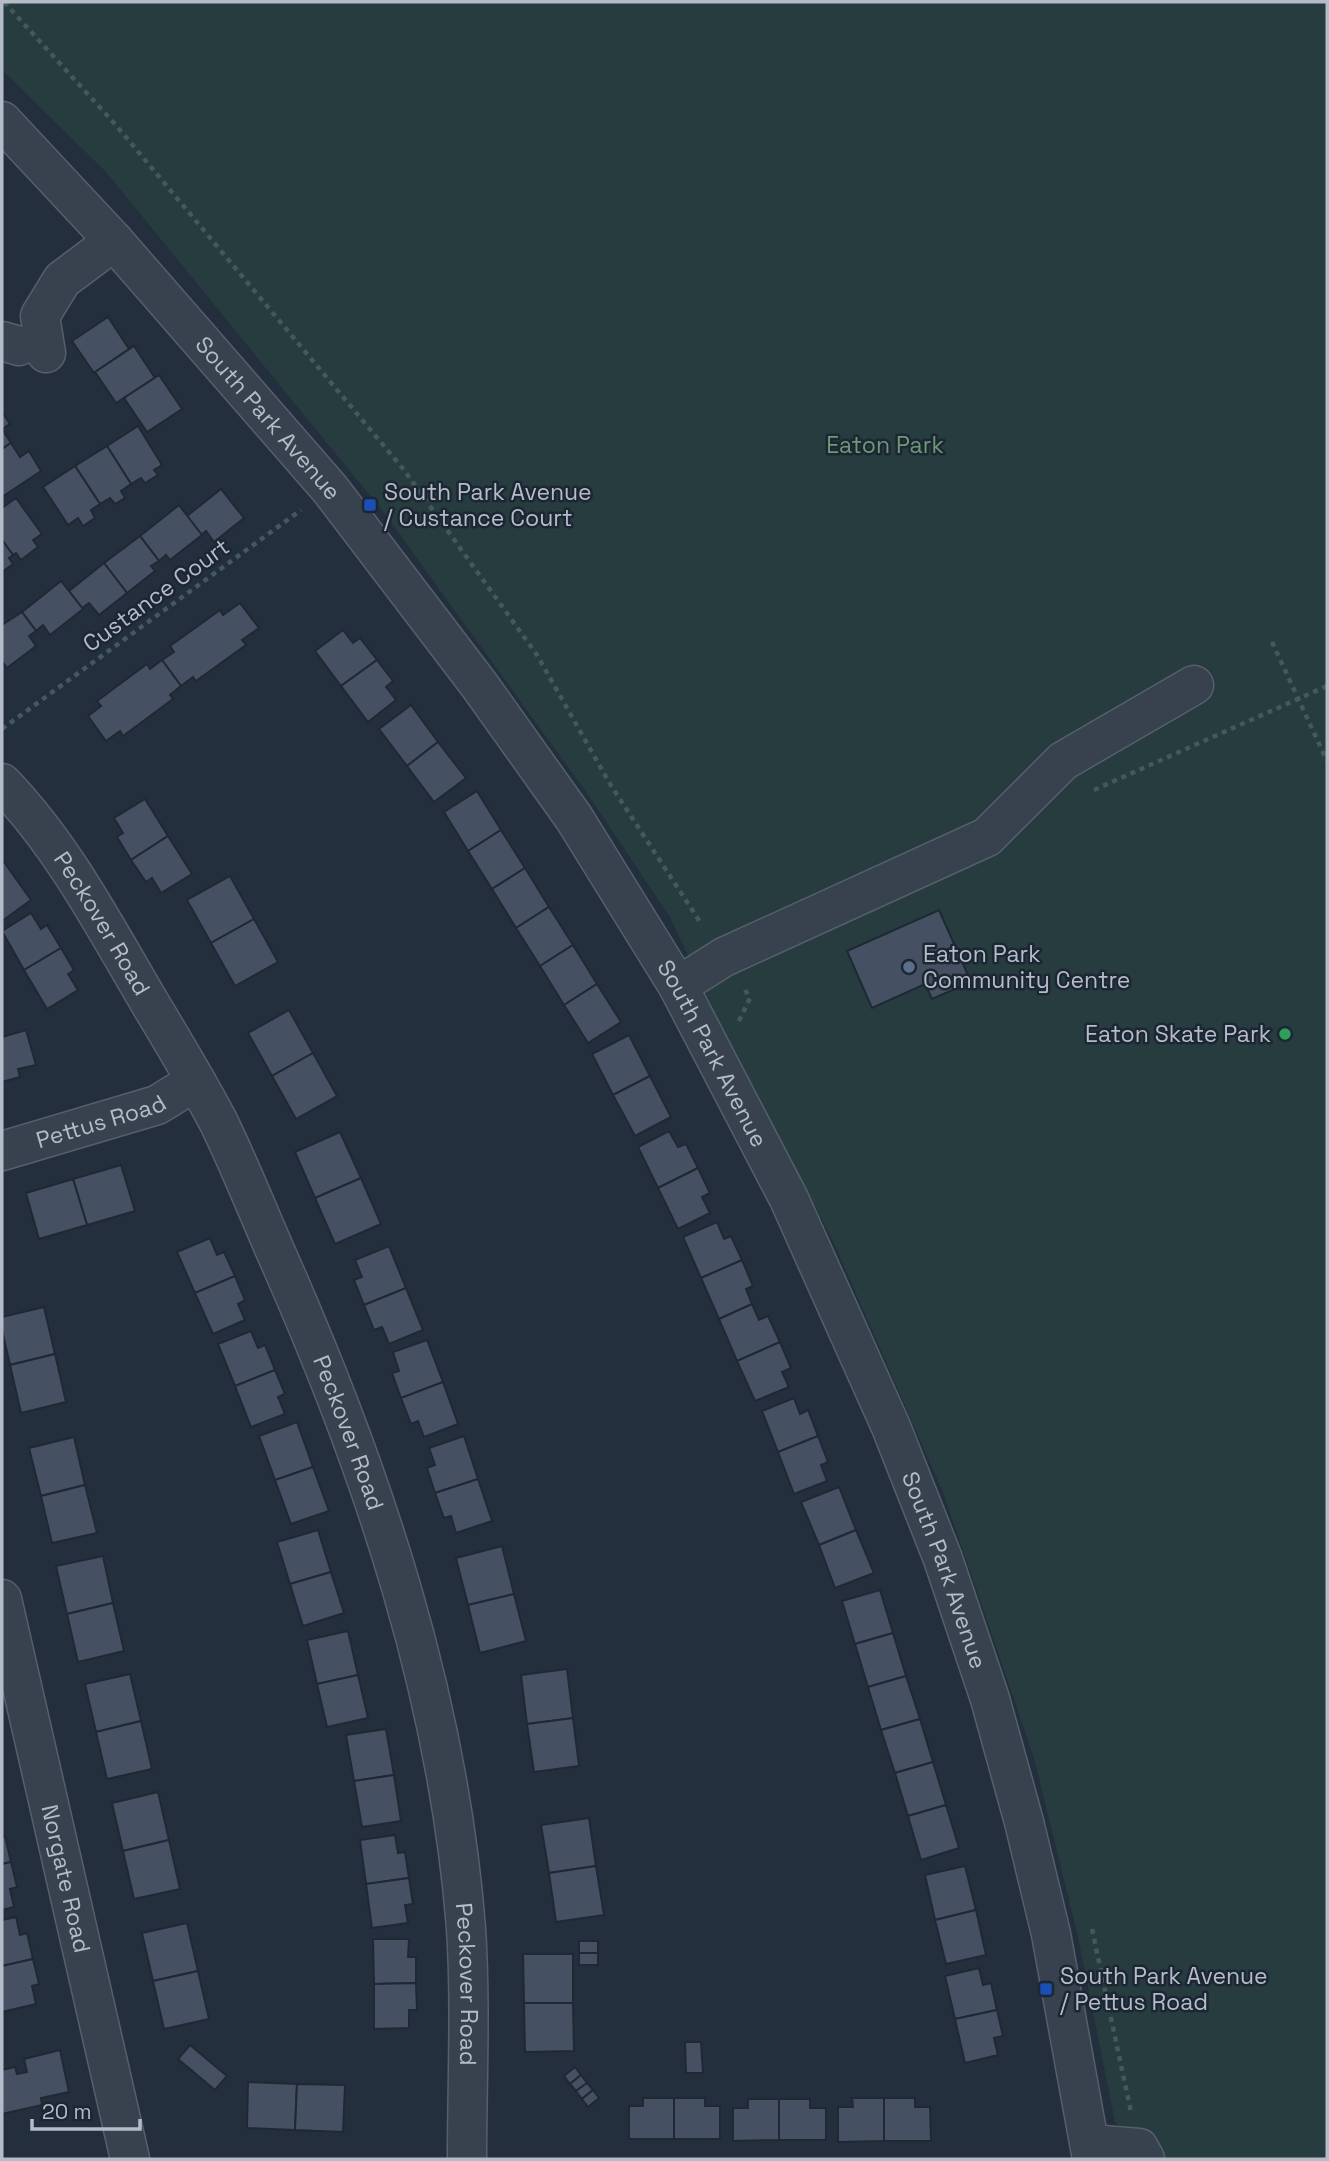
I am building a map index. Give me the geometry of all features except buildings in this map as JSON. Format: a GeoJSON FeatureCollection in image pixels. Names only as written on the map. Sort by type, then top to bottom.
{"type":"FeatureCollection","features":[{"type":"Feature","properties":{"kind":"street","name":"South Park Avenue"},"geometry":{"type":"LineString","coordinates":[[2,121],[114,241],[330,489],[480,686],[566,807],[678,986],[789,1199],[891,1427],[943,1559],[990,1699],[1024,1822],[1051,1934],[1091,2152]]}},
{"type":"Feature","properties":{"kind":"street"},"geometry":{"type":"LineString","coordinates":[[26,345],[62,280],[114,241]]}},
{"type":"Feature","properties":{"kind":"street"},"geometry":{"type":"LineString","coordinates":[[678,986],[723,957],[774,908],[786,902],[909,846],[947,855],[987,837],[1063,761],[1194,685]]}},
{"type":"Feature","properties":{"kind":"street","name":"Peckover Road"},"geometry":{"type":"LineString","coordinates":[[2,783],[52,845],[89,901],[220,1126],[318,1348],[382,1522],[429,1693],[453,1817],[466,1930],[467,2159]]}},
{"type":"Feature","properties":{"kind":"street","name":"Pettus Road"},"geometry":{"type":"LineString","coordinates":[[2,1151],[157,1105],[196,1081]]}},
{"type":"Feature","properties":{"kind":"street","name":"Norgate Road"},"geometry":{"type":"LineString","coordinates":[[2,1599],[130,2159]]}},
{"type":"Feature","properties":{"kind":"street"},"geometry":{"type":"LineString","coordinates":[[1091,2152],[1139,2148],[1145,2159]]}},
{"type":"Feature","properties":{"kind":"path"},"geometry":{"type":"LineString","coordinates":[[4,2],[115,124],[404,470],[537,655],[610,784],[723,957]]}},
{"type":"Feature","properties":{"kind":"path","name":"Custance Court"},"geometry":{"type":"LineString","coordinates":[[2,729],[330,489]]}},
{"type":"Feature","properties":{"kind":"path"},"geometry":{"type":"LineString","coordinates":[[1272,642],[1327,761]]}},
{"type":"Feature","properties":{"kind":"path"},"geometry":{"type":"LineString","coordinates":[[1087,793],[1327,685]]}},
{"type":"Feature","properties":{"kind":"green space","name":"Eaton Park"},"geometry":{"type":"Polygon","coordinates":[[[2,2],[1327,2],[1327,2159],[1126,2159],[1129,2136],[1115,2122],[1078,1937],[1034,1758],[944,1495],[834,1243],[718,1020],[671,919],[589,796],[385,514],[106,172],[2,70],[2,2]]]}},
{"type":"Feature","properties":{"kind":"place","name":"South Park Avenue / Custance Court"},"geometry":{"type":"Point","coordinates":[370,505]}},
{"type":"Feature","properties":{"kind":"place","name":"Eaton Park Community Centre"},"geometry":{"type":"Point","coordinates":[909,967]}},
{"type":"Feature","properties":{"kind":"place","name":"Eaton Skate Park"},"geometry":{"type":"Point","coordinates":[1285,1034]}},
{"type":"Feature","properties":{"kind":"place","name":"South Park Avenue / Pettus Road"},"geometry":{"type":"Point","coordinates":[1046,1989]}}]}
